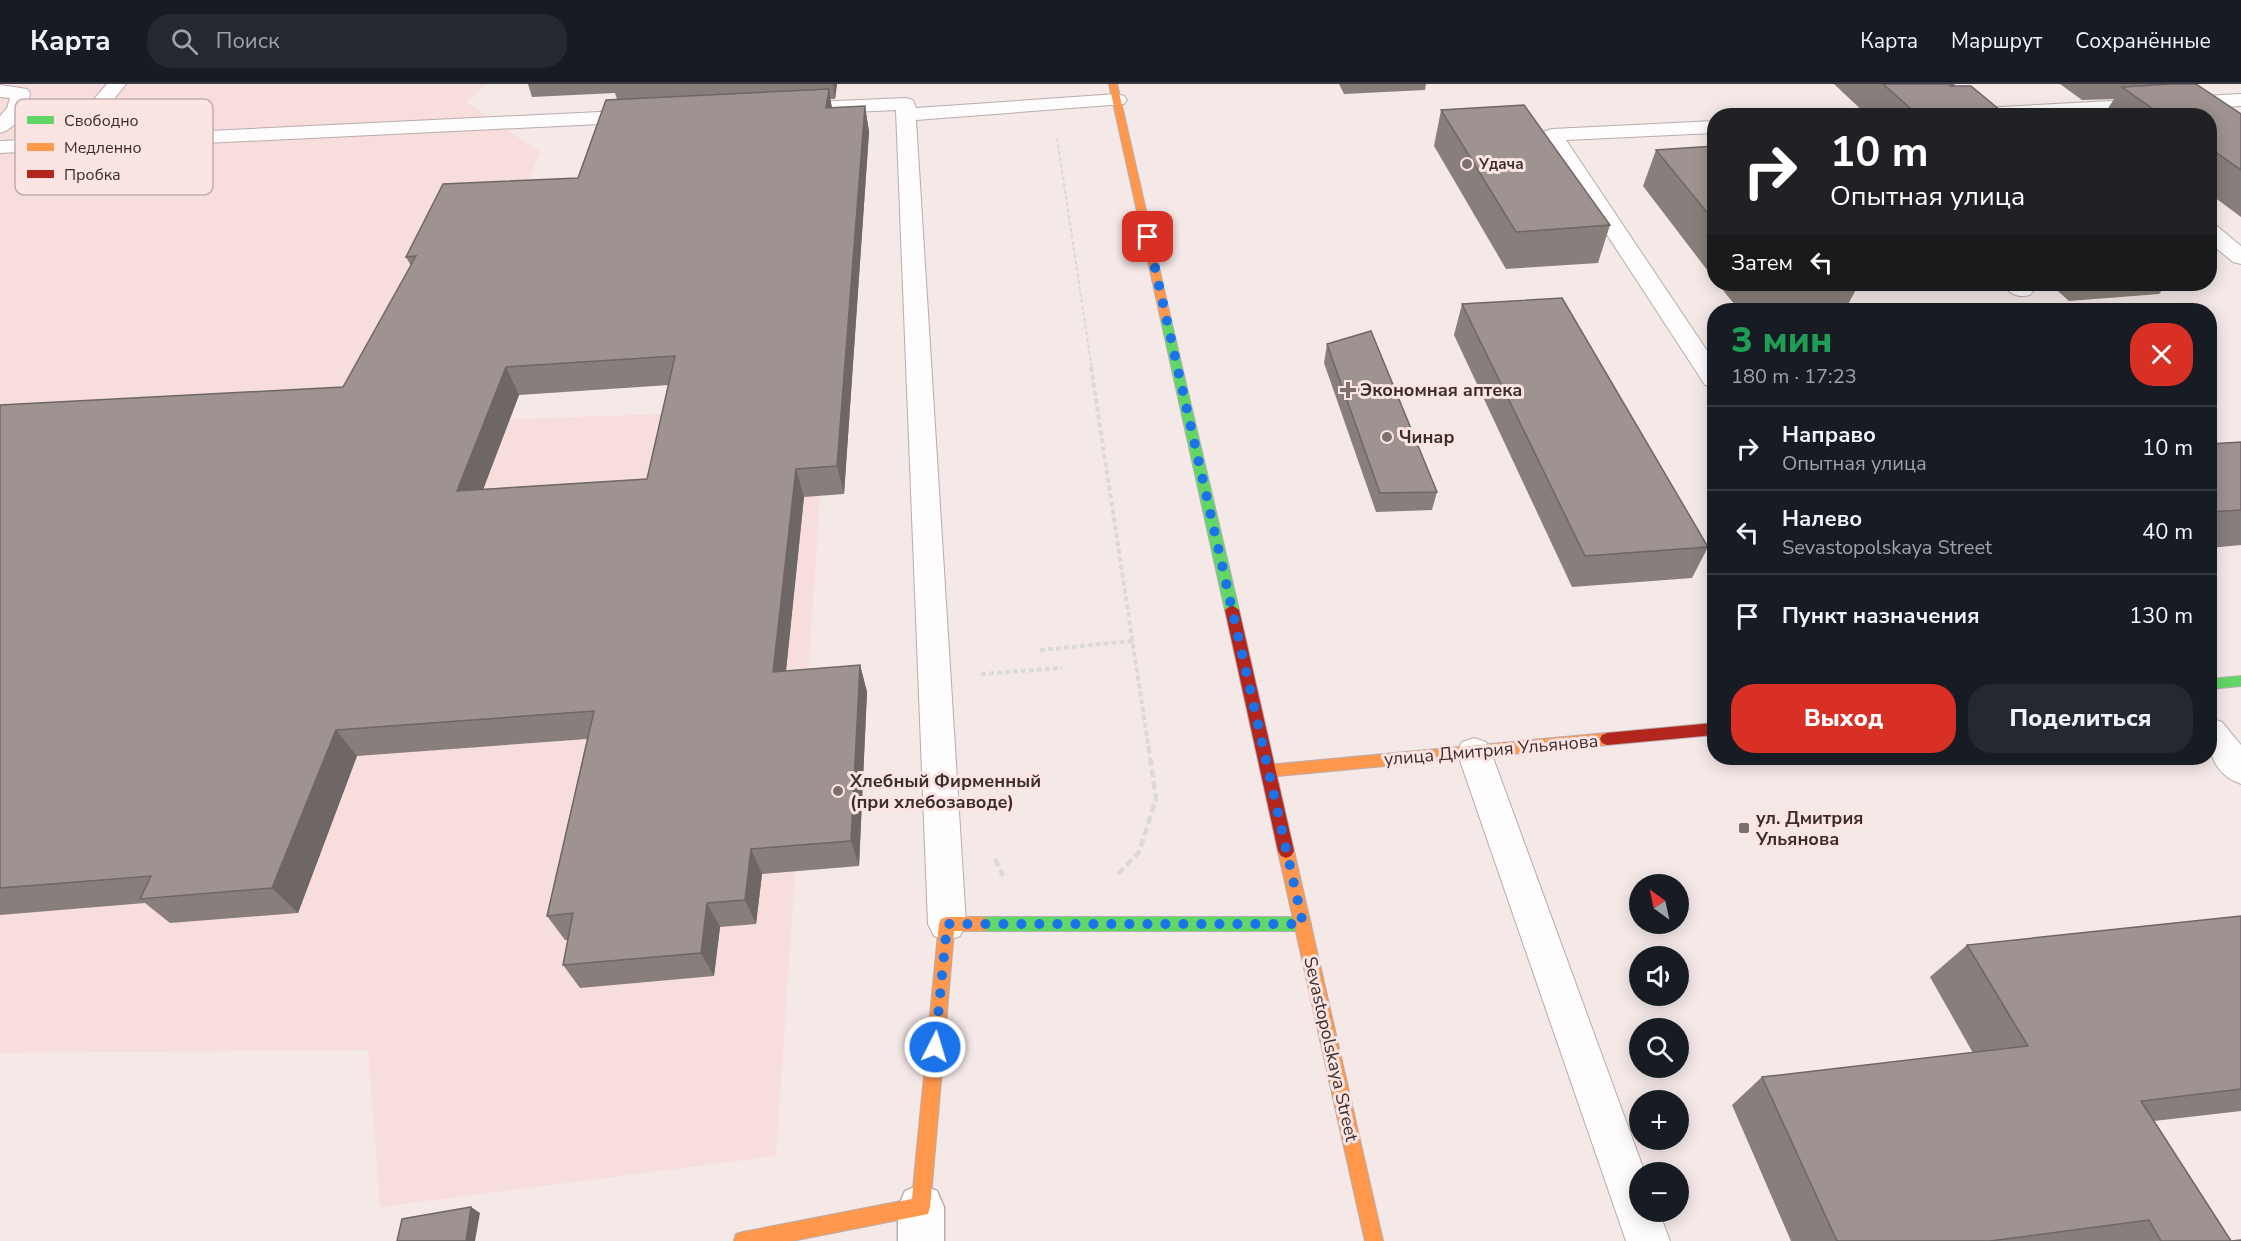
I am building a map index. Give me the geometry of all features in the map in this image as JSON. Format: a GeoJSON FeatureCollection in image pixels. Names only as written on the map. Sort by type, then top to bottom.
{"type":"FeatureCollection","features":[{"type":"Feature","properties":{"kind":"main road","name":"Sevastopolskaya Street"},"geometry":{"type":"LineString","coordinates":[[1115,92],[1374,1241]]}},
{"type":"Feature","properties":{"kind":"main road"},"geometry":{"type":"LineString","coordinates":[[2217,683],[2241,681]]}},
{"type":"Feature","properties":{"kind":"main road","name":"улица Дмитрия Ульянова"},"geometry":{"type":"LineString","coordinates":[[1268,771],[1707,730]]}},
{"type":"Feature","properties":{"kind":"main road"},"geometry":{"type":"LineString","coordinates":[[743,1241],[921,1224],[947,924],[1303,924]]}},
{"type":"Feature","properties":{"kind":"lane"},"geometry":{"type":"LineString","coordinates":[[105,99],[117,84]]}},
{"type":"Feature","properties":{"kind":"lane"},"geometry":{"type":"LineString","coordinates":[[0,91],[20,93],[20,99]]}},
{"type":"Feature","properties":{"kind":"lane"},"geometry":{"type":"LineString","coordinates":[[906,115],[1052,105],[1115,92]]}},
{"type":"Feature","properties":{"kind":"lane"},"geometry":{"type":"LineString","coordinates":[[2128,108],[2241,100]]}},
{"type":"Feature","properties":{"kind":"lane"},"geometry":{"type":"LineString","coordinates":[[774,110],[906,104],[947,924]]}},
{"type":"Feature","properties":{"kind":"lane"},"geometry":{"type":"LineString","coordinates":[[0,127],[10,119],[15,110]]}},
{"type":"Feature","properties":{"kind":"lane"},"geometry":{"type":"LineString","coordinates":[[213,137],[655,116]]}},
{"type":"Feature","properties":{"kind":"lane"},"geometry":{"type":"LineString","coordinates":[[1707,127],[1552,135],[1707,368]]}},
{"type":"Feature","properties":{"kind":"lane"},"geometry":{"type":"LineString","coordinates":[[0,147],[15,146]]}},
{"type":"Feature","properties":{"kind":"lane"},"geometry":{"type":"LineString","coordinates":[[2217,238],[2241,257]]}},
{"type":"Feature","properties":{"kind":"lane"},"geometry":{"type":"LineString","coordinates":[[2217,740],[2241,770]]}},
{"type":"Feature","properties":{"kind":"lane"},"geometry":{"type":"LineString","coordinates":[[1474,752],[1648,1241]]}},
{"type":"Feature","properties":{"kind":"path"},"geometry":{"type":"LineString","coordinates":[[1052,105],[1156,799],[1139,852],[1116,876]]}},
{"type":"Feature","properties":{"kind":"path"},"geometry":{"type":"LineString","coordinates":[[1040,650],[1133,641]]}},
{"type":"Feature","properties":{"kind":"path"},"geometry":{"type":"LineString","coordinates":[[980,685],[980,674],[1062,668]]}},
{"type":"Feature","properties":{"kind":"path"},"geometry":{"type":"LineString","coordinates":[[991,851],[1003,876],[1013,880]]}},
{"type":"Feature","properties":{"kind":"shaded area"},"geometry":{"type":"Polygon","coordinates":[[[0,84],[487,84],[466,102],[540,152],[448,393],[0,415],[0,84]]]}},
{"type":"Feature","properties":{"kind":"shaded area"},"geometry":{"type":"Polygon","coordinates":[[[826,408],[776,1156],[380,1207],[368,1050],[0,1053],[0,438],[826,408]]]}},
{"type":"Feature","properties":{"kind":"building"},"geometry":{"type":"Polygon","coordinates":[[[1883,84],[1971,86],[1997,108],[1910,108],[1883,84]]]}},
{"type":"Feature","properties":{"kind":"building"},"geometry":{"type":"Polygon","coordinates":[[[2196,84],[2241,114],[2241,170],[2217,153],[2217,108],[2152,108],[2122,87],[2196,84]]]}},
{"type":"Feature","properties":{"kind":"building"},"geometry":{"type":"Polygon","coordinates":[[[829,89],[826,108],[865,106],[837,466],[796,469],[773,672],[860,665],[851,841],[751,849],[745,900],[707,903],[701,953],[563,965],[573,913],[547,916],[594,711],[336,730],[272,888],[140,899],[151,876],[0,888],[0,405],[343,387],[416,256],[406,257],[443,184],[578,178],[606,100],[829,89]],[[675,356],[506,367],[457,491],[647,479],[675,356]]]}},
{"type":"Feature","properties":{"kind":"building"},"geometry":{"type":"Polygon","coordinates":[[[1524,105],[1610,225],[1516,232],[1441,110],[1524,105]]]}},
{"type":"Feature","properties":{"kind":"building"},"geometry":{"type":"Polygon","coordinates":[[[1707,146],[1707,212],[1656,150],[1707,146]]]}},
{"type":"Feature","properties":{"kind":"building"},"geometry":{"type":"Polygon","coordinates":[[[1562,298],[1707,547],[1585,556],[1462,304],[1562,298]]]}},
{"type":"Feature","properties":{"kind":"building"},"geometry":{"type":"Polygon","coordinates":[[[1371,331],[1437,492],[1380,493],[1327,344],[1371,331]]]}},
{"type":"Feature","properties":{"kind":"building"},"geometry":{"type":"Polygon","coordinates":[[[2241,442],[2241,510],[2217,512],[2217,444],[2241,442]]]}},
{"type":"Feature","properties":{"kind":"building"},"geometry":{"type":"Polygon","coordinates":[[[2241,916],[2241,1089],[2141,1101],[2231,1241],[2161,1241],[2149,1220],[1990,1241],[1837,1241],[1762,1077],[2028,1046],[1967,945],[2241,916]]]}},
{"type":"Feature","properties":{"kind":"building"},"geometry":{"type":"Polygon","coordinates":[[[471,1207],[466,1241],[397,1241],[402,1219],[471,1207]]]}},
{"type":"Feature","properties":{"kind":"traffic: fast"},"geometry":{"type":"LineString","coordinates":[[1166,320],[1232,610]]}},
{"type":"Feature","properties":{"kind":"traffic: fast"},"geometry":{"type":"LineString","coordinates":[[2217,683],[2241,681]]}},
{"type":"Feature","properties":{"kind":"traffic: fast"},"geometry":{"type":"LineString","coordinates":[[982,924],[1303,924]]}},
{"type":"Feature","properties":{"kind":"traffic: slow"},"geometry":{"type":"LineString","coordinates":[[1113,84],[1166,320]]}},
{"type":"Feature","properties":{"kind":"traffic: slow"},"geometry":{"type":"LineString","coordinates":[[1268,771],[1607,739]]}},
{"type":"Feature","properties":{"kind":"traffic: slow"},"geometry":{"type":"LineString","coordinates":[[1286,851],[1374,1241]]}},
{"type":"Feature","properties":{"kind":"traffic: slow"},"geometry":{"type":"LineString","coordinates":[[743,1241],[921,1207],[947,924],[982,924]]}},
{"type":"Feature","properties":{"kind":"traffic: jam"},"geometry":{"type":"LineString","coordinates":[[1232,610],[1286,851]]}},
{"type":"Feature","properties":{"kind":"traffic: jam"},"geometry":{"type":"LineString","coordinates":[[1607,739],[1707,730]]}},
{"type":"Feature","properties":{"kind":"place","name":"Удача"},"geometry":{"type":"Point","coordinates":[1467,164]}},
{"type":"Feature","properties":{"kind":"place","name":"Экономная аптека"},"geometry":{"type":"Point","coordinates":[1348,390]}},
{"type":"Feature","properties":{"kind":"place","name":"Чинар"},"geometry":{"type":"Point","coordinates":[1387,437]}},
{"type":"Feature","properties":{"kind":"place","name":"Хлебный Фирменный (при хлебозаводе)"},"geometry":{"type":"Point","coordinates":[838,791]}},
{"type":"Feature","properties":{"kind":"place","name":"ул. Дмитрия Ульянова"},"geometry":{"type":"Point","coordinates":[1744,828]}},
{"type":"Feature","properties":{"kind":"route"},"geometry":{"type":"LineString","coordinates":[[935,1047],[947,924],[1303,924],[1148,237]]}}]}
